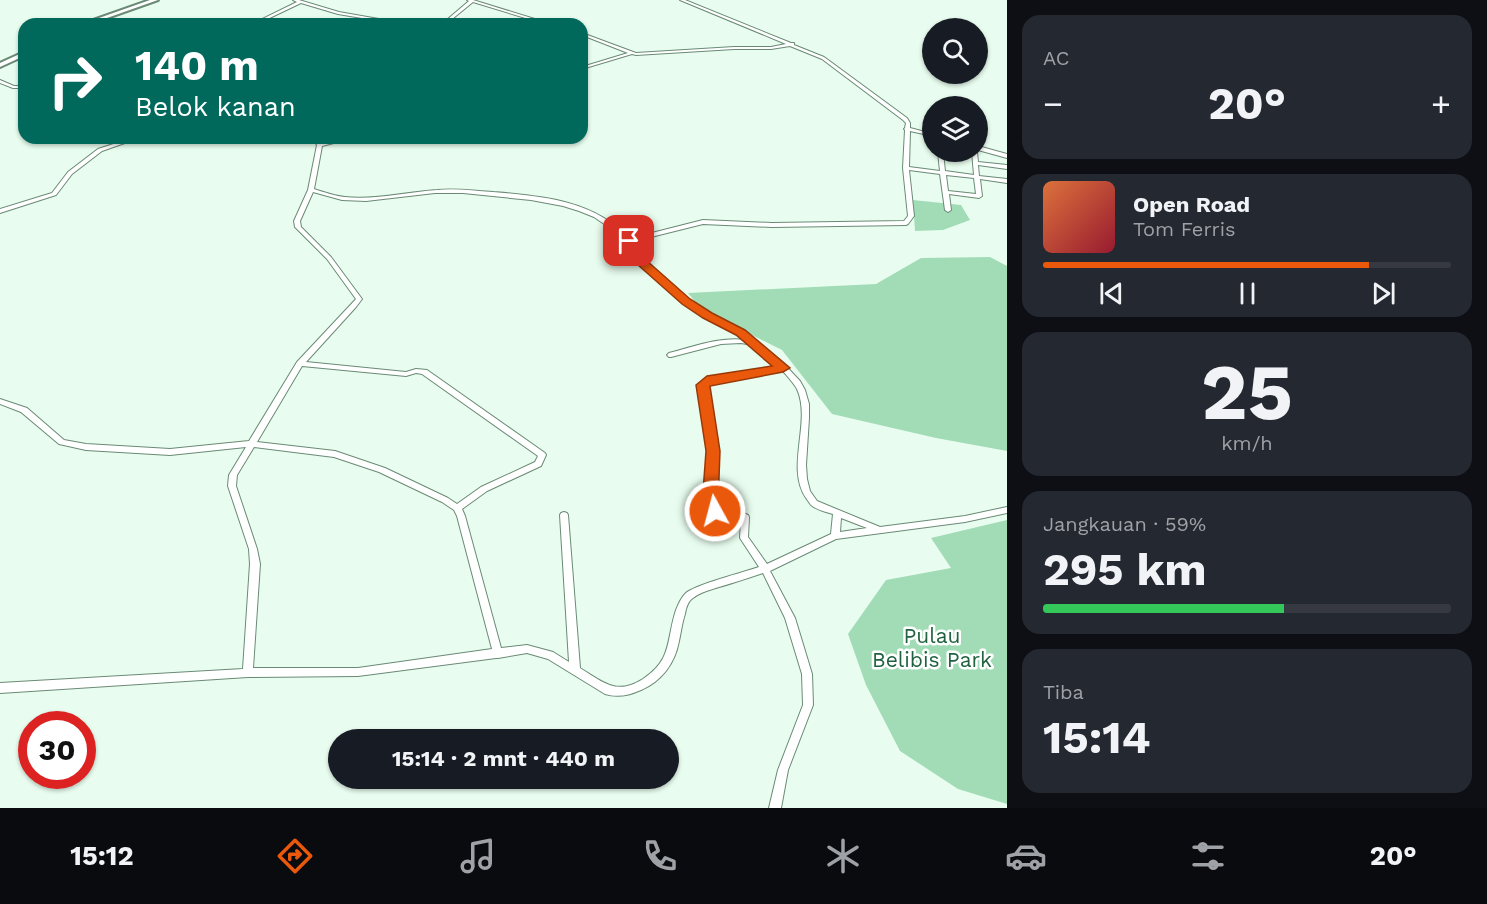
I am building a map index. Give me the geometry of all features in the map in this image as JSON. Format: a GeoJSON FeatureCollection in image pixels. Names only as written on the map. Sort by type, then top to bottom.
{"type":"FeatureCollection","features":[{"type":"Feature","properties":{"kind":"street"},"geometry":{"type":"LineString","coordinates":[[103,18],[155,0]]}},
{"type":"Feature","properties":{"kind":"street"},"geometry":{"type":"LineString","coordinates":[[112,18],[164,0]]}},
{"type":"Feature","properties":{"kind":"street"},"geometry":{"type":"LineString","coordinates":[[629,241],[703,222],[772,225],[906,223],[911,216],[906,168],[908,123],[904,119],[827,60],[794,44],[682,0]]}},
{"type":"Feature","properties":{"kind":"street"},"geometry":{"type":"LineString","coordinates":[[265,18],[297,1],[338,13],[368,18]]}},
{"type":"Feature","properties":{"kind":"street"},"geometry":{"type":"LineString","coordinates":[[451,18],[470,1],[528,18]]}},
{"type":"Feature","properties":{"kind":"street"},"geometry":{"type":"LineString","coordinates":[[588,36],[631,53]]}},
{"type":"Feature","properties":{"kind":"street"},"geometry":{"type":"LineString","coordinates":[[588,66],[631,53],[771,48],[794,44]]}},
{"type":"Feature","properties":{"kind":"street"},"geometry":{"type":"LineString","coordinates":[[0,67],[18,59]]}},
{"type":"Feature","properties":{"kind":"street"},"geometry":{"type":"LineString","coordinates":[[0,81],[18,87]]}},
{"type":"Feature","properties":{"kind":"street"},"geometry":{"type":"LineString","coordinates":[[906,129],[922,133]]}},
{"type":"Feature","properties":{"kind":"street"},"geometry":{"type":"LineString","coordinates":[[0,211],[54,194],[70,173],[100,150],[118,144]]}},
{"type":"Feature","properties":{"kind":"street"},"geometry":{"type":"LineString","coordinates":[[248,673],[255,564],[232,481],[300,364],[359,299],[329,258],[298,227],[297,221],[311,190],[320,146],[328,144]]}},
{"type":"Feature","properties":{"kind":"street"},"geometry":{"type":"LineString","coordinates":[[988,151],[1007,156]]}},
{"type":"Feature","properties":{"kind":"street"},"geometry":{"type":"LineString","coordinates":[[941,162],[948,210]]}},
{"type":"Feature","properties":{"kind":"street"},"geometry":{"type":"LineString","coordinates":[[945,192],[979,196],[975,163],[1007,166]]}},
{"type":"Feature","properties":{"kind":"street"},"geometry":{"type":"LineString","coordinates":[[906,168],[1007,181]]}},
{"type":"Feature","properties":{"kind":"street"},"geometry":{"type":"LineString","coordinates":[[311,190],[350,200],[446,190],[556,202],[598,217],[629,241],[641,262],[686,301],[740,333],[783,368],[800,386],[805,401],[803,486],[807,496],[814,503],[837,514],[879,530]]}},
{"type":"Feature","properties":{"kind":"street"},"geometry":{"type":"LineString","coordinates":[[671,355],[706,344],[731,340],[754,344]]}},
{"type":"Feature","properties":{"kind":"street"},"geometry":{"type":"LineString","coordinates":[[300,364],[406,374],[416,371],[424,372],[542,455],[538,464],[484,489],[457,508]]}},
{"type":"Feature","properties":{"kind":"street"},"geometry":{"type":"LineString","coordinates":[[776,808],[783,770],[808,705],[807,674],[790,618],[765,569],[744,538],[745,517],[738,513],[715,511],[710,506],[713,451],[703,385],[707,381],[783,368]]}},
{"type":"Feature","properties":{"kind":"street"},"geometry":{"type":"LineString","coordinates":[[0,401],[24,410],[62,442],[86,447],[170,452],[252,444],[282,449],[320,450],[382,470],[457,508],[498,654]]}},
{"type":"Feature","properties":{"kind":"street"},"geometry":{"type":"LineString","coordinates":[[0,688],[248,673],[358,672],[527,649],[550,655],[609,691],[618,692],[638,686],[658,674],[669,659],[688,596],[698,590],[765,569],[835,536],[965,519],[1007,510]]}},
{"type":"Feature","properties":{"kind":"street"},"geometry":{"type":"LineString","coordinates":[[835,536],[837,514]]}},
{"type":"Feature","properties":{"kind":"street"},"geometry":{"type":"LineString","coordinates":[[564,515],[575,670]]}},
{"type":"Feature","properties":{"kind":"green space"},"geometry":{"type":"Polygon","coordinates":[[[913,200],[961,205],[970,220],[943,230],[915,231],[913,200]]]}},
{"type":"Feature","properties":{"kind":"green space"},"geometry":{"type":"Polygon","coordinates":[[[990,257],[1007,266],[1007,451],[936,438],[832,414],[782,350],[702,310],[688,293],[876,284],[921,258],[990,257]]]}},
{"type":"Feature","properties":{"kind":"green space","name":"Pulau Belibis Park"},"geometry":{"type":"Polygon","coordinates":[[[1007,520],[1007,804],[958,789],[900,751],[866,685],[848,634],[886,580],[951,568],[931,538],[1007,520]]]}},
{"type":"Feature","properties":{"kind":"route"},"geometry":{"type":"LineString","coordinates":[[629,241],[641,262],[655,276],[708,316],[740,333],[783,368],[704,382],[714,466],[710,506],[715,511]]}}]}
